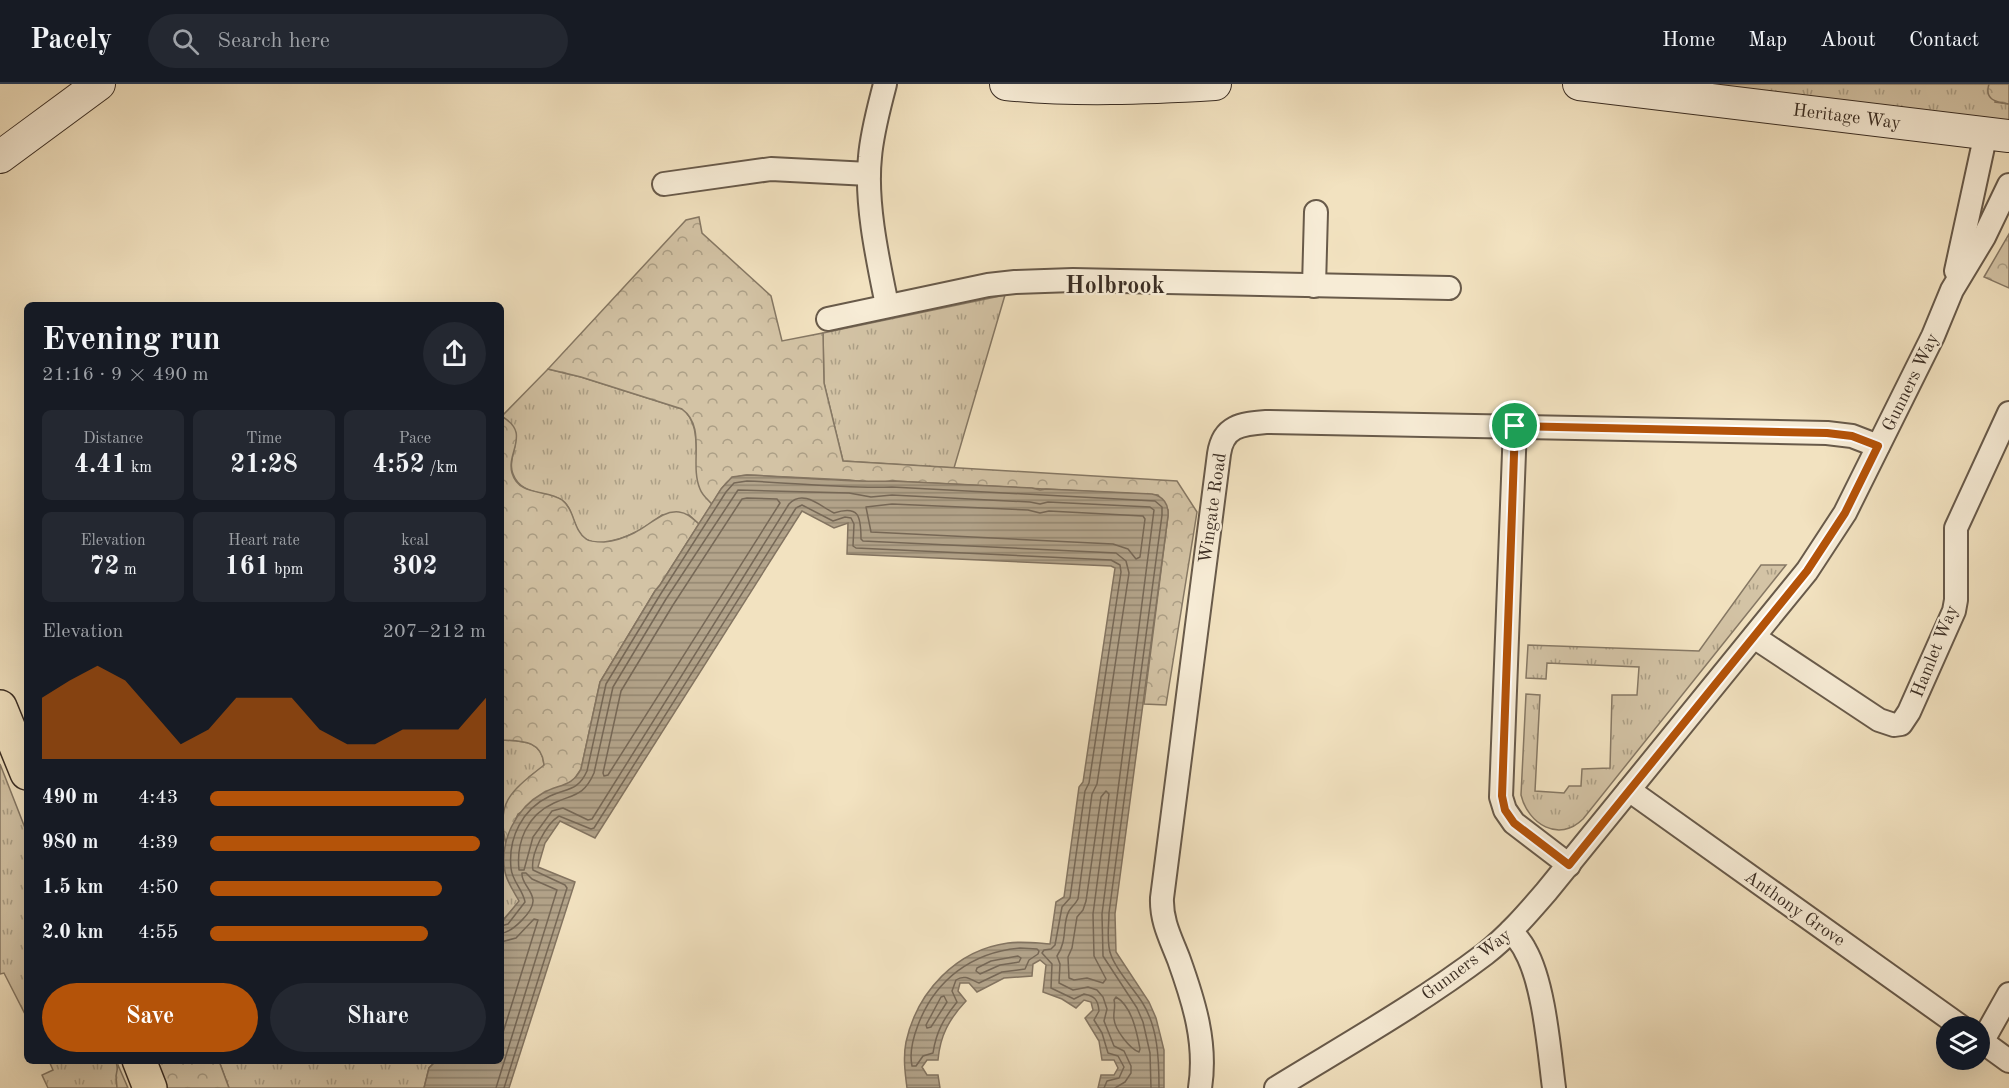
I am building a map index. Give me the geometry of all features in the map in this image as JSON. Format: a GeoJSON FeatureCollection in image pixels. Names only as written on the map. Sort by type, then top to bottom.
{"type":"FeatureCollection","features":[{"type":"Feature","properties":{"kind":"main road"},"geometry":{"type":"LineString","coordinates":[[0,707],[24,765]]}},
{"type":"Feature","properties":{"kind":"main road"},"geometry":{"type":"LineString","coordinates":[[141,1064],[150,1088]]}},
{"type":"Feature","properties":{"kind":"street"},"geometry":{"type":"LineString","coordinates":[[0,157],[99,84]]}},
{"type":"Feature","properties":{"kind":"street"},"geometry":{"type":"LineString","coordinates":[[885,84],[872,142],[869,174],[878,259],[887,305]]}},
{"type":"Feature","properties":{"kind":"street"},"geometry":{"type":"LineString","coordinates":[[1006,84],[1148,88],[1215,84]]}},
{"type":"Feature","properties":{"kind":"street","name":"Heritage Way"},"geometry":{"type":"LineString","coordinates":[[1579,84],[1997,135]]}},
{"type":"Feature","properties":{"kind":"street"},"geometry":{"type":"LineString","coordinates":[[0,172],[41,126]]}},
{"type":"Feature","properties":{"kind":"street","name":"Gunners Way"},"geometry":{"type":"LineString","coordinates":[[1276,1088],[1441,985],[1485,954],[1511,931],[1569,865],[1807,571],[1845,513],[1933,336],[1952,290],[1997,135]]}},
{"type":"Feature","properties":{"kind":"street"},"geometry":{"type":"LineString","coordinates":[[664,184],[771,169],[869,174]]}},
{"type":"Feature","properties":{"kind":"street","name":"Gunners Way"},"geometry":{"type":"LineString","coordinates":[[1952,290],[1984,237],[2009,185]]}},
{"type":"Feature","properties":{"kind":"street"},"geometry":{"type":"LineString","coordinates":[[1314,286],[1316,212]]}},
{"type":"Feature","properties":{"kind":"street"},"geometry":{"type":"LineString","coordinates":[[828,319],[887,305],[1015,282],[1073,280],[1449,288]]}},
{"type":"Feature","properties":{"kind":"street","name":"Hamlet Way"},"geometry":{"type":"LineString","coordinates":[[1754,637],[1879,720],[1894,725],[1901,724],[1909,712],[1954,611],[1956,528],[2009,413]]}},
{"type":"Feature","properties":{"kind":"street","name":"Wingate Road"},"geometry":{"type":"LineString","coordinates":[[1200,1088],[1203,1057],[1200,1029],[1179,959],[1162,916],[1162,898],[1219,454],[1222,441],[1236,427],[1259,423],[1827,433],[1852,436],[1878,446]]}},
{"type":"Feature","properties":{"kind":"street"},"geometry":{"type":"LineString","coordinates":[[1515,426],[1502,796],[1505,810],[1514,823],[1569,865]]}},
{"type":"Feature","properties":{"kind":"street","name":"Anthony Grove"},"geometry":{"type":"LineString","coordinates":[[1629,790],[1946,1016]]}},
{"type":"Feature","properties":{"kind":"street"},"geometry":{"type":"LineString","coordinates":[[1511,931],[1525,948],[1535,970],[1554,1088]]}},
{"type":"Feature","properties":{"kind":"street"},"geometry":{"type":"LineString","coordinates":[[1990,1026],[2009,993]]}},
{"type":"Feature","properties":{"kind":"street"},"geometry":{"type":"LineString","coordinates":[[1990,1047],[2009,1061]]}},
{"type":"Feature","properties":{"kind":"green space"},"geometry":{"type":"Polygon","coordinates":[[[1689,84],[1999,84],[1995,102],[2009,104],[2009,122],[1689,84]]]}},
{"type":"Feature","properties":{"kind":"green space"},"geometry":{"type":"Polygon","coordinates":[[[1989,84],[2009,84],[2009,104],[1990,97],[1989,84]]]}},
{"type":"Feature","properties":{"kind":"green space"},"geometry":{"type":"Polygon","coordinates":[[[699,217],[702,233],[771,296],[782,341],[823,333],[824,383],[843,461],[1177,481],[1197,512],[1166,705],[1144,704],[1168,516],[1168,510],[1158,495],[893,481],[872,483],[747,475],[729,481],[712,504],[700,489],[697,479],[694,426],[690,417],[682,409],[548,369],[686,220],[699,217]]]}},
{"type":"Feature","properties":{"kind":"green space"},"geometry":{"type":"Polygon","coordinates":[[[2009,234],[2009,288],[1984,277],[2009,234]]]}},
{"type":"Feature","properties":{"kind":"green space"},"geometry":{"type":"Polygon","coordinates":[[[1005,295],[954,468],[843,461],[824,383],[823,333],[1005,295]]]}},
{"type":"Feature","properties":{"kind":"green space"},"geometry":{"type":"Polygon","coordinates":[[[548,369],[682,409],[690,418],[694,428],[699,480],[712,504],[699,524],[689,515],[662,515],[632,534],[619,539],[595,542],[585,539],[564,501],[527,489],[517,481],[511,466],[516,439],[510,425],[504,418],[504,414],[548,369]]]}},
{"type":"Feature","properties":{"kind":"green space"},"geometry":{"type":"Polygon","coordinates":[[[504,418],[510,422],[517,436],[511,465],[516,481],[527,489],[562,500],[569,509],[579,531],[588,540],[604,542],[619,539],[673,512],[690,516],[699,524],[600,682],[581,769],[573,781],[518,814],[506,843],[505,806],[515,790],[544,765],[535,746],[504,740],[504,418]]]}},
{"type":"Feature","properties":{"kind":"green space"},"geometry":{"type":"Polygon","coordinates":[[[1761,565],[1786,565],[1583,819],[1574,826],[1555,830],[1537,822],[1530,814],[1521,795],[1526,694],[1540,695],[1535,791],[1564,793],[1569,786],[1581,786],[1582,769],[1610,768],[1612,695],[1637,695],[1639,667],[1547,663],[1546,679],[1526,678],[1528,645],[1699,651],[1761,565]]]}},
{"type":"Feature","properties":{"kind":"green space"},"geometry":{"type":"Polygon","coordinates":[[[504,740],[524,742],[540,751],[544,766],[529,777],[504,828],[504,740]]]}},
{"type":"Feature","properties":{"kind":"green space"},"geometry":{"type":"Polygon","coordinates":[[[0,764],[24,825],[24,1012],[4,973],[0,974],[0,764]]]}},
{"type":"Feature","properties":{"kind":"green space"},"geometry":{"type":"Polygon","coordinates":[[[504,834],[509,874],[520,901],[504,919],[504,834]]]}},
{"type":"Feature","properties":{"kind":"green space"},"geometry":{"type":"Polygon","coordinates":[[[50,1064],[117,1064],[121,1088],[48,1088],[42,1075],[53,1070],[50,1064]]]}},
{"type":"Feature","properties":{"kind":"green space"},"geometry":{"type":"Polygon","coordinates":[[[157,1064],[220,1064],[229,1088],[167,1088],[157,1064]]]}},
{"type":"Feature","properties":{"kind":"green space"},"geometry":{"type":"Polygon","coordinates":[[[220,1064],[433,1064],[429,1068],[424,1088],[229,1088],[220,1064]]]}},
{"type":"Feature","properties":{"kind":"green space"},"geometry":{"type":"Polygon","coordinates":[[[118,1065],[128,1088],[117,1088],[118,1065]]]}},
{"type":"Feature","properties":{"kind":"water"},"geometry":{"type":"Polygon","coordinates":[[[747,475],[1152,494],[1164,501],[1168,516],[1115,914],[1116,952],[1149,1002],[1156,1018],[1164,1050],[1164,1088],[1098,1088],[1101,1075],[1114,1075],[1118,1068],[1114,1060],[1102,1060],[1099,1041],[1085,1018],[1093,1010],[1091,1002],[1084,1000],[1076,1008],[1062,999],[1043,992],[1046,965],[1040,960],[1033,964],[1032,976],[1004,978],[977,992],[969,983],[960,983],[958,991],[966,1001],[946,1028],[938,1060],[927,1060],[922,1067],[927,1075],[938,1075],[940,1088],[907,1088],[905,1071],[905,1048],[911,1024],[919,1006],[942,976],[972,954],[989,947],[1013,942],[1050,944],[1056,902],[1064,897],[1079,787],[1083,782],[1115,568],[847,554],[848,523],[834,528],[802,511],[595,838],[560,821],[545,843],[538,867],[575,882],[509,1088],[424,1088],[429,1068],[433,1064],[504,1064],[504,919],[519,901],[505,872],[507,837],[518,816],[533,799],[574,779],[581,769],[600,682],[655,591],[721,489],[732,477],[747,475]]]}},
{"type":"Feature","properties":{"kind":"district","name":"Holbrook"},"geometry":{"type":"Point","coordinates":[1115,285]}},
{"type":"Feature","properties":{"kind":"route"},"geometry":{"type":"LineString","coordinates":[[1515,426],[1827,433],[1852,436],[1878,446],[1845,513],[1807,571],[1569,865],[1514,823],[1505,810],[1502,796],[1515,426]]}}]}
